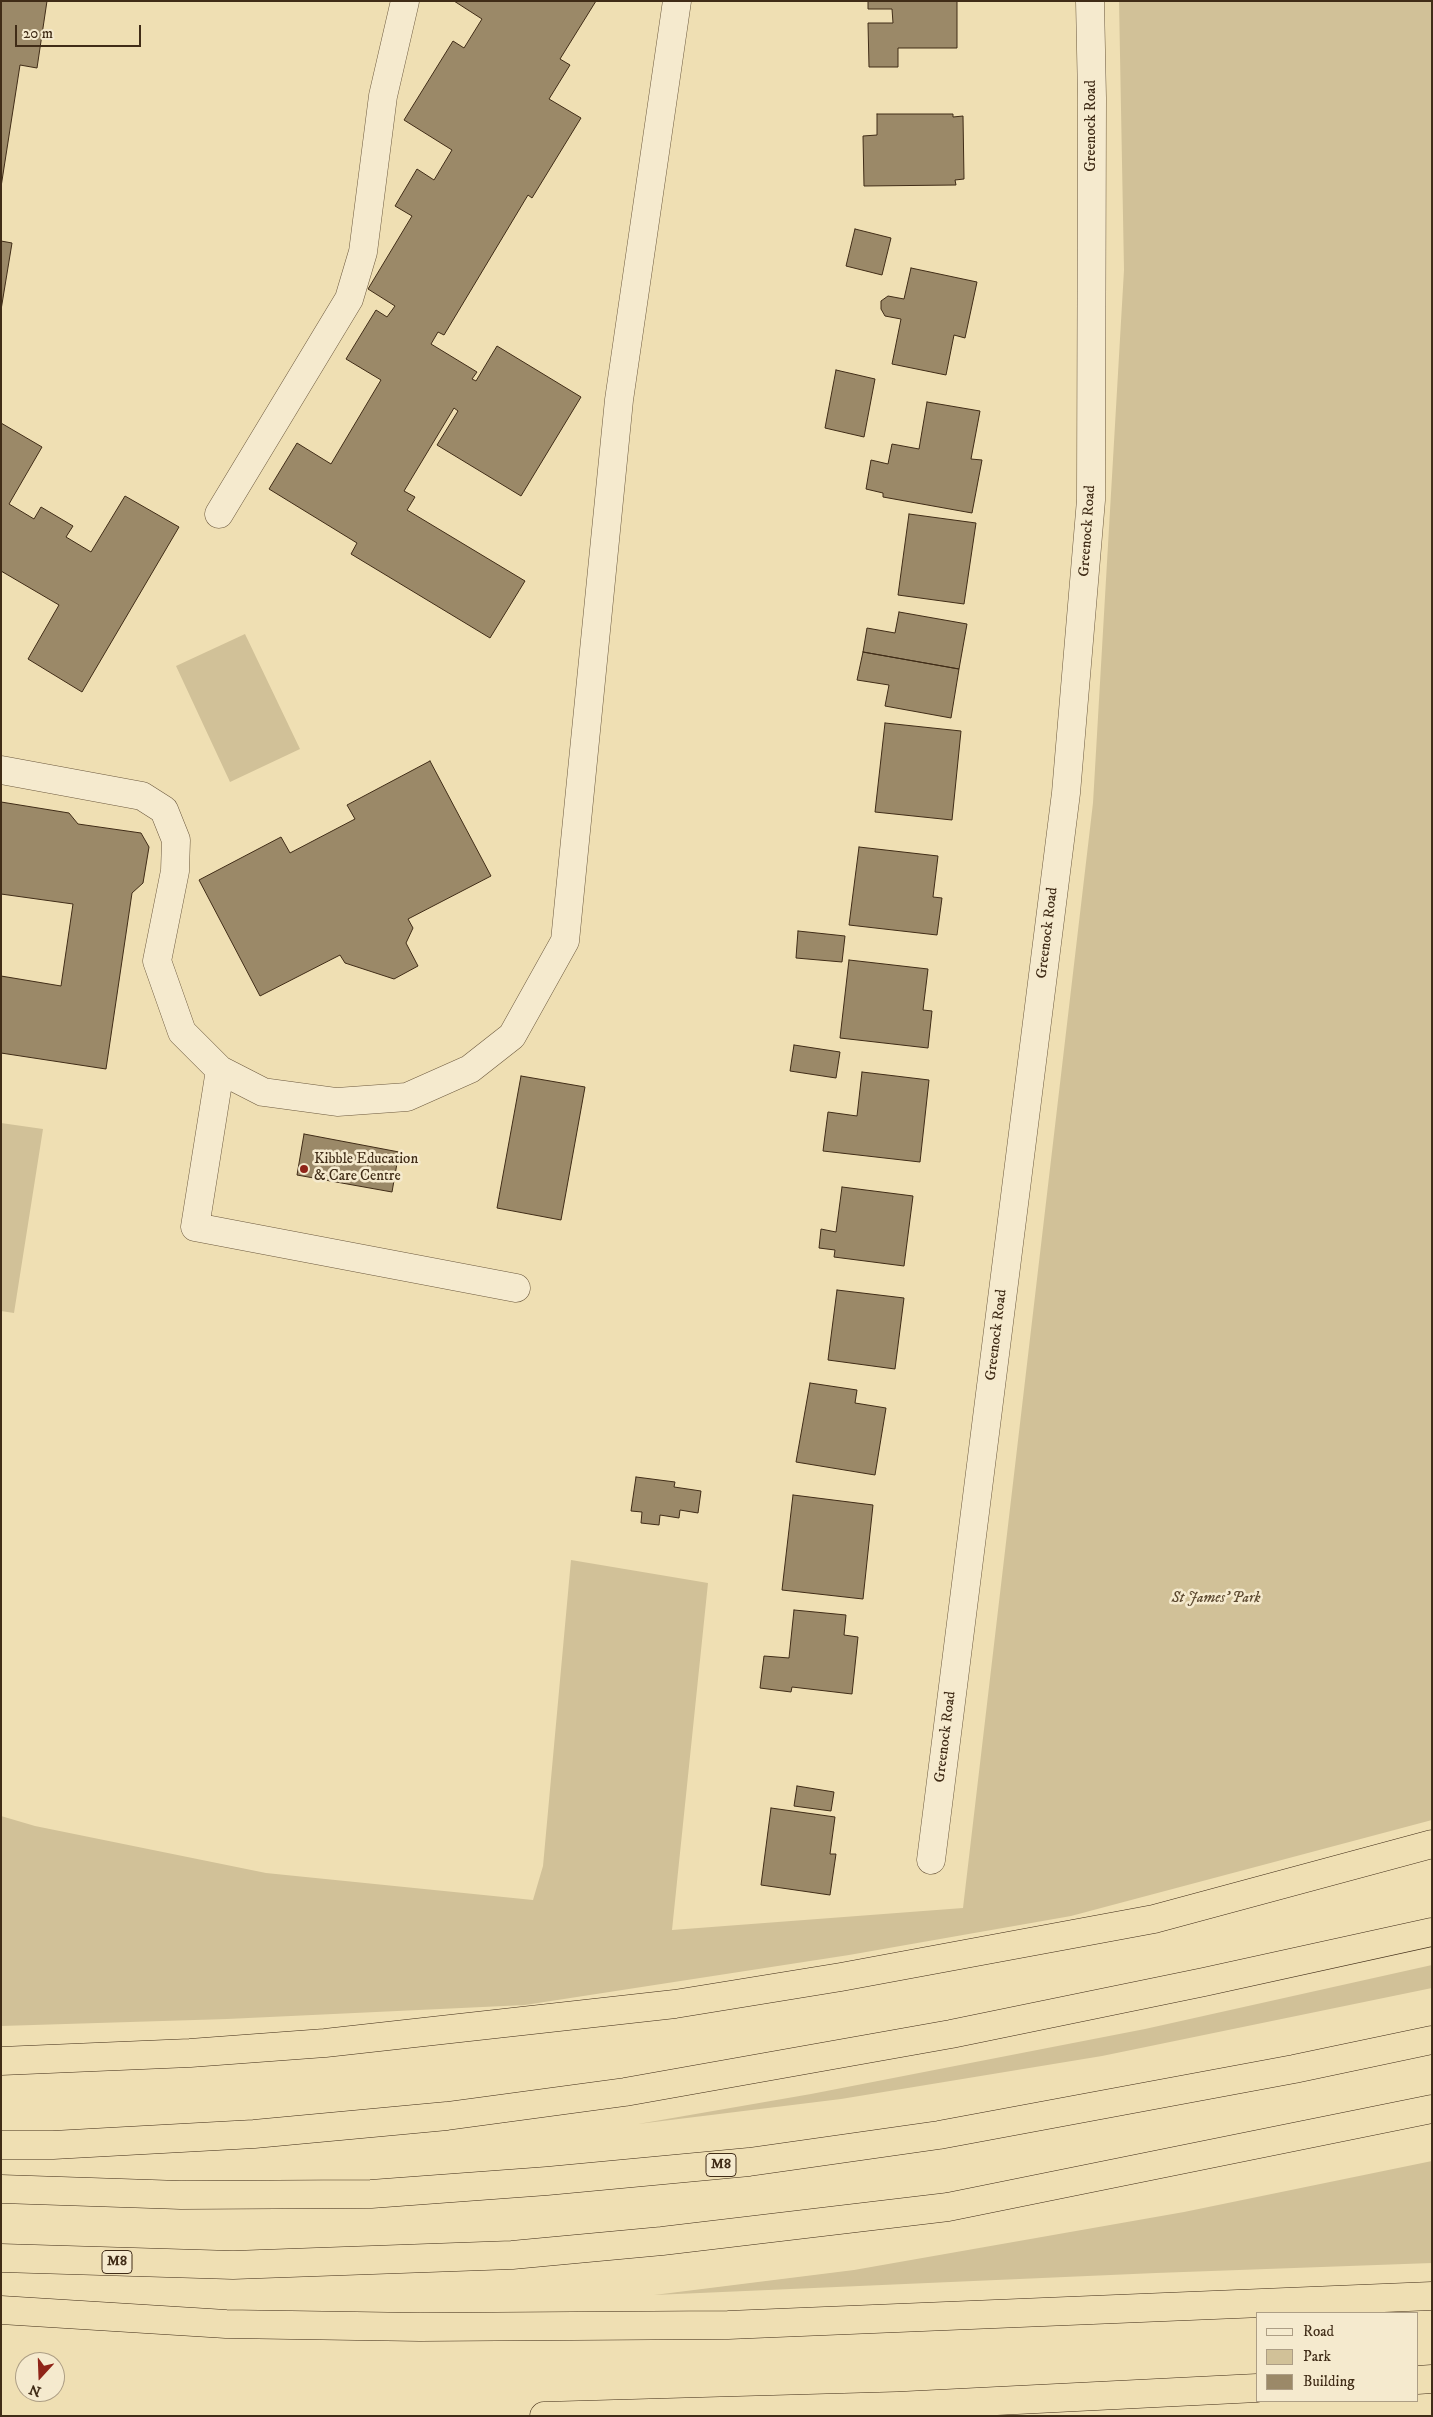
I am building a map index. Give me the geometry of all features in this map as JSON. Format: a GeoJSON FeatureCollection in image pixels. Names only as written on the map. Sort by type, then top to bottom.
{"type":"FeatureCollection","features":[{"type":"Feature","properties":{"kind":"highway"},"geometry":{"type":"LineString","coordinates":[[1,2061],[190,2053],[325,2043],[675,2004],[841,1977],[1154,1919],[1432,1844]]}},
{"type":"Feature","properties":{"kind":"highway"},"geometry":{"type":"LineString","coordinates":[[1,2145],[53,2145],[254,2134],[446,2116],[625,2092],[951,2034],[1204,1982],[1432,1932]]}},
{"type":"Feature","properties":{"kind":"highway","name":"M8"},"geometry":{"type":"LineString","coordinates":[[1,2189],[181,2196],[371,2194],[547,2182],[749,2162],[939,2135],[1294,2069],[1432,2040]]}},
{"type":"Feature","properties":{"kind":"highway","name":"M8"},"geometry":{"type":"LineString","coordinates":[[1,2258],[233,2265],[512,2255],[662,2242],[948,2207],[1432,2109]]}},
{"type":"Feature","properties":{"kind":"highway"},"geometry":{"type":"LineString","coordinates":[[1,2310],[226,2324],[420,2327],[728,2325],[1432,2296]]}},
{"type":"Feature","properties":{"kind":"highway"},"geometry":{"type":"LineString","coordinates":[[1418,2380],[1432,2379]]}},
{"type":"Feature","properties":{"kind":"highway"},"geometry":{"type":"LineString","coordinates":[[544,2416],[897,2406],[1256,2388]]}},
{"type":"Feature","properties":{"kind":"street"},"geometry":{"type":"LineString","coordinates":[[219,514],[349,299],[363,252],[383,96],[405,1]]}},
{"type":"Feature","properties":{"kind":"street"},"geometry":{"type":"LineString","coordinates":[[1,770],[142,796],[164,810],[176,840],[174,871],[157,961],[182,1032],[220,1070],[264,1092],[337,1102],[407,1097],[470,1069],[512,1036],[565,941],[619,400],[677,1]]}},
{"type":"Feature","properties":{"kind":"street","name":"Greenock Road"},"geometry":{"type":"LineString","coordinates":[[931,1860],[1066,793],[1090,510],[1092,98],[1090,1]]}},
{"type":"Feature","properties":{"kind":"street"},"geometry":{"type":"LineString","coordinates":[[220,1070],[195,1227],[516,1288]]}},
{"type":"Feature","properties":{"kind":"green space","name":"St James' Park"},"geometry":{"type":"Polygon","coordinates":[[[1119,1],[1432,1],[1432,1820],[1071,1916],[849,1955],[525,2005],[227,2019],[1,2026],[1,1816],[35,1826],[266,1873],[533,1900],[543,1866],[571,1560],[708,1583],[672,1930],[963,1908],[1093,803],[1124,270],[1119,1]]]}},
{"type":"Feature","properties":{"kind":"green space"},"geometry":{"type":"Polygon","coordinates":[[[245,634],[300,749],[230,782],[176,666],[245,634]]]}},
{"type":"Feature","properties":{"kind":"green space"},"geometry":{"type":"Polygon","coordinates":[[[1,1123],[43,1129],[14,1313],[1,1311],[1,1123]]]}},
{"type":"Feature","properties":{"kind":"green space"},"geometry":{"type":"Polygon","coordinates":[[[1432,1965],[1432,1988],[1102,2056],[841,2099],[638,2124],[811,2094],[1145,2029],[1432,1965]]]}},
{"type":"Feature","properties":{"kind":"green space"},"geometry":{"type":"Polygon","coordinates":[[[1432,2161],[1432,2263],[654,2295],[854,2270],[1184,2212],[1432,2161]]]}},
{"type":"Feature","properties":{"kind":"building"},"geometry":{"type":"Polygon","coordinates":[[[1,1],[47,1],[37,68],[20,65],[1,187],[1,1]]]}},
{"type":"Feature","properties":{"kind":"building"},"geometry":{"type":"Polygon","coordinates":[[[454,1],[596,1],[560,59],[570,65],[549,99],[581,118],[532,198],[528,195],[444,335],[438,332],[431,344],[477,372],[472,379],[476,381],[497,346],[581,397],[521,496],[437,445],[458,411],[454,408],[404,491],[415,497],[407,510],[525,581],[490,638],[351,554],[357,543],[269,489],[297,443],[331,464],[381,380],[346,359],[376,310],[387,317],[395,306],[368,289],[412,216],[395,206],[417,169],[434,180],[452,150],[404,120],[453,41],[464,48],[482,19],[454,1]]]}},
{"type":"Feature","properties":{"kind":"building"},"geometry":{"type":"Polygon","coordinates":[[[868,1],[957,1],[957,48],[898,48],[898,67],[869,67],[868,23],[893,23],[892,9],[868,9],[868,1]]]}},
{"type":"Feature","properties":{"kind":"building"},"geometry":{"type":"Polygon","coordinates":[[[877,114],[953,114],[953,117],[963,116],[964,179],[955,180],[956,185],[864,186],[863,136],[877,135],[877,114]]]}},
{"type":"Feature","properties":{"kind":"building"},"geometry":{"type":"Polygon","coordinates":[[[855,229],[891,238],[882,275],[846,266],[855,229]]]}},
{"type":"Feature","properties":{"kind":"building"},"geometry":{"type":"Polygon","coordinates":[[[1,241],[12,243],[1,310],[1,241]]]}},
{"type":"Feature","properties":{"kind":"building"},"geometry":{"type":"Polygon","coordinates":[[[911,268],[977,282],[965,338],[954,335],[946,375],[892,364],[901,319],[885,316],[881,309],[881,301],[888,296],[904,299],[911,268]]]}},
{"type":"Feature","properties":{"kind":"building"},"geometry":{"type":"Polygon","coordinates":[[[836,370],[875,379],[864,437],[825,428],[836,370]]]}},
{"type":"Feature","properties":{"kind":"building"},"geometry":{"type":"Polygon","coordinates":[[[927,402],[980,411],[971,459],[982,460],[972,513],[883,497],[883,493],[866,489],[871,460],[888,464],[892,444],[919,449],[927,402]]]}},
{"type":"Feature","properties":{"kind":"building"},"geometry":{"type":"Polygon","coordinates":[[[1,423],[42,447],[9,504],[34,519],[41,507],[73,526],[66,537],[91,552],[125,496],[179,527],[82,692],[28,659],[59,605],[1,571],[1,423]]]}},
{"type":"Feature","properties":{"kind":"building"},"geometry":{"type":"Polygon","coordinates":[[[909,514],[976,523],[964,604],[898,595],[909,514]]]}},
{"type":"Feature","properties":{"kind":"building"},"geometry":{"type":"Polygon","coordinates":[[[899,612],[967,624],[959,669],[863,652],[867,628],[895,633],[899,612]]]}},
{"type":"Feature","properties":{"kind":"building"},"geometry":{"type":"Polygon","coordinates":[[[863,652],[959,669],[951,718],[885,706],[889,685],[857,680],[863,652]]]}},
{"type":"Feature","properties":{"kind":"building"},"geometry":{"type":"Polygon","coordinates":[[[885,723],[961,731],[952,820],[875,812],[885,723]]]}},
{"type":"Feature","properties":{"kind":"building"},"geometry":{"type":"Polygon","coordinates":[[[430,761],[491,876],[408,919],[413,928],[406,943],[418,966],[394,979],[345,963],[340,955],[260,996],[199,880],[281,837],[290,853],[355,819],[347,805],[430,761]]]}},
{"type":"Feature","properties":{"kind":"building"},"geometry":{"type":"Polygon","coordinates":[[[1,802],[69,813],[78,824],[141,833],[149,847],[143,883],[132,893],[106,1069],[1,1053],[1,976],[61,986],[73,904],[1,894],[1,802]]]}},
{"type":"Feature","properties":{"kind":"building"},"geometry":{"type":"Polygon","coordinates":[[[859,847],[938,856],[933,897],[942,898],[937,935],[849,925],[859,847]]]}},
{"type":"Feature","properties":{"kind":"building"},"geometry":{"type":"Polygon","coordinates":[[[798,931],[845,936],[842,962],[796,958],[798,931]]]}},
{"type":"Feature","properties":{"kind":"building"},"geometry":{"type":"Polygon","coordinates":[[[849,960],[928,969],[923,1010],[932,1011],[928,1048],[840,1038],[849,960]]]}},
{"type":"Feature","properties":{"kind":"building"},"geometry":{"type":"Polygon","coordinates":[[[794,1045],[840,1052],[836,1078],[790,1071],[794,1045]]]}},
{"type":"Feature","properties":{"kind":"building"},"geometry":{"type":"Polygon","coordinates":[[[862,1072],[929,1080],[920,1162],[823,1151],[828,1112],[857,1116],[862,1072]]]}},
{"type":"Feature","properties":{"kind":"building"},"geometry":{"type":"Polygon","coordinates":[[[521,1076],[585,1087],[561,1220],[497,1208],[521,1076]]]}},
{"type":"Feature","properties":{"kind":"building"},"geometry":{"type":"Polygon","coordinates":[[[304,1134],[399,1152],[392,1192],[297,1175],[304,1134]]]}},
{"type":"Feature","properties":{"kind":"building"},"geometry":{"type":"Polygon","coordinates":[[[842,1187],[913,1196],[904,1266],[834,1257],[835,1250],[819,1248],[821,1229],[836,1232],[842,1187]]]}},
{"type":"Feature","properties":{"kind":"building"},"geometry":{"type":"Polygon","coordinates":[[[837,1290],[904,1298],[895,1369],[828,1360],[837,1290]]]}},
{"type":"Feature","properties":{"kind":"building"},"geometry":{"type":"Polygon","coordinates":[[[810,1383],[857,1390],[855,1403],[886,1408],[875,1475],[796,1462],[810,1383]]]}},
{"type":"Feature","properties":{"kind":"building"},"geometry":{"type":"Polygon","coordinates":[[[636,1477],[675,1482],[674,1487],[701,1491],[698,1513],[680,1510],[679,1518],[660,1515],[659,1525],[641,1523],[642,1512],[631,1511],[636,1477]]]}},
{"type":"Feature","properties":{"kind":"building"},"geometry":{"type":"Polygon","coordinates":[[[793,1495],[873,1505],[863,1599],[782,1590],[793,1495]]]}},
{"type":"Feature","properties":{"kind":"building"},"geometry":{"type":"Polygon","coordinates":[[[794,1610],[846,1615],[844,1635],[858,1637],[852,1694],[792,1687],[791,1692],[760,1688],[764,1656],[789,1658],[794,1610]]]}},
{"type":"Feature","properties":{"kind":"building"},"geometry":{"type":"Polygon","coordinates":[[[797,1786],[834,1792],[831,1811],[794,1806],[797,1786]]]}},
{"type":"Feature","properties":{"kind":"building"},"geometry":{"type":"Polygon","coordinates":[[[771,1808],[835,1817],[830,1854],[836,1854],[830,1895],[761,1885],[771,1808]]]}},
{"type":"Feature","properties":{"kind":"place","name":"Kibble Education & Care Centre"},"geometry":{"type":"Point","coordinates":[304,1169]}}]}
